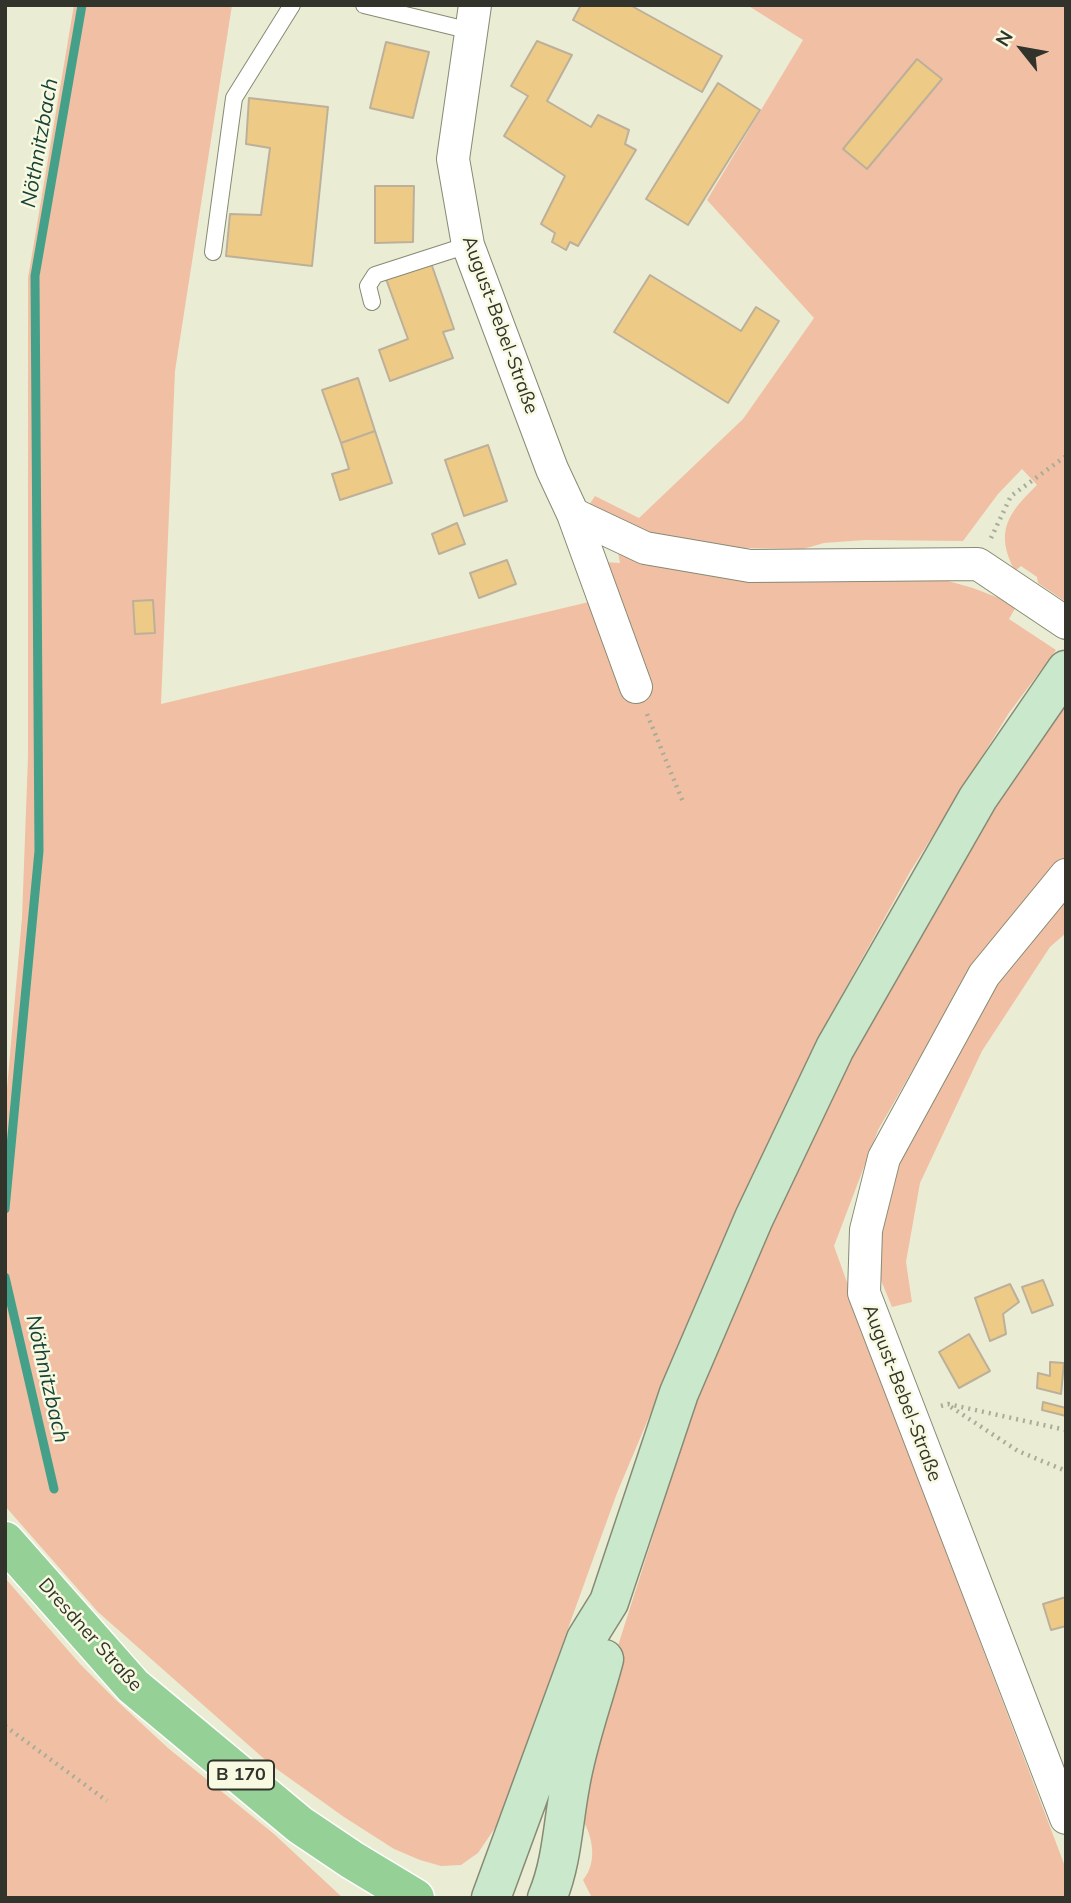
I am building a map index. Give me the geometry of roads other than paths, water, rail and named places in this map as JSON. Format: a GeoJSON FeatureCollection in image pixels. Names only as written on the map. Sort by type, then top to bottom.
{"type":"FeatureCollection","features":[{"type":"Feature","properties":{"kind":"main road"},"geometry":{"type":"LineString","coordinates":[[491,1898],[586,1639],[610,1601],[679,1393],[754,1218],[830,1060],[978,798],[1066,670]]}},
{"type":"Feature","properties":{"kind":"main road","name":"Dresdner Straße"},"geometry":{"type":"LineString","coordinates":[[5,1541],[133,1686],[300,1825],[415,1898]]}},
{"type":"Feature","properties":{"kind":"main road"},"geometry":{"type":"LineString","coordinates":[[547,1898],[563,1835],[570,1783],[609,1641],[610,1601]]}},
{"type":"Feature","properties":{"kind":"main road"},"geometry":{"type":"LineString","coordinates":[[563,1835],[568,1882],[576,1898]]}},
{"type":"Feature","properties":{"kind":"street","name":"August-Bebel-Straße"},"geometry":{"type":"LineString","coordinates":[[473,18],[453,159],[468,245],[552,468],[573,514],[636,687]]}},
{"type":"Feature","properties":{"kind":"street"},"geometry":{"type":"LineString","coordinates":[[573,514],[645,548],[750,566],[978,564],[1066,623]]}},
{"type":"Feature","properties":{"kind":"street","name":"August-Bebel-Straße"},"geometry":{"type":"LineString","coordinates":[[1066,875],[984,975],[884,1158],[866,1230],[864,1293],[1066,1818]]}},
{"type":"Feature","properties":{"kind":"lane"},"geometry":{"type":"LineString","coordinates":[[213,251],[234,97],[292,5]]}},
{"type":"Feature","properties":{"kind":"lane"},"geometry":{"type":"LineString","coordinates":[[364,5],[473,18]]}},
{"type":"Feature","properties":{"kind":"lane"},"geometry":{"type":"LineString","coordinates":[[372,302],[368,286],[375,275],[468,245]]}},
{"type":"Feature","properties":{"kind":"waterway","name":"Nöthnitzbach"},"geometry":{"type":"LineString","coordinates":[[5,1209],[39,851],[35,276],[82,5]]}},
{"type":"Feature","properties":{"kind":"waterway","name":"Nöthnitzbach"},"geometry":{"type":"LineString","coordinates":[[5,1277],[54,1489]]}}]}
